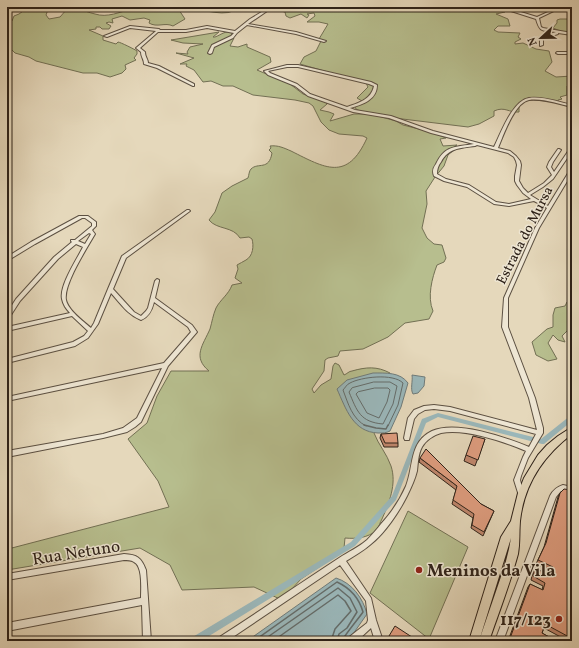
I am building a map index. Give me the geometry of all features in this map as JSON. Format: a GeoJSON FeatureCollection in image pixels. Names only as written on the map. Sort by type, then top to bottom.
{"type":"FeatureCollection","features":[{"type":"Feature","properties":{"kind":"main road"},"geometry":{"type":"LineString","coordinates":[[484,641],[512,555],[516,538],[516,521],[521,494],[529,475],[543,456],[553,445],[572,430]]}},
{"type":"Feature","properties":{"kind":"main road"},"geometry":{"type":"LineString","coordinates":[[474,641],[506,537],[516,521]]}},
{"type":"Feature","properties":{"kind":"street"},"geometry":{"type":"LineString","coordinates":[[210,53],[213,46],[232,37],[246,24],[272,7]]}},
{"type":"Feature","properties":{"kind":"street"},"geometry":{"type":"LineString","coordinates":[[481,7],[511,10],[537,18],[561,7]]}},
{"type":"Feature","properties":{"kind":"street"},"geometry":{"type":"LineString","coordinates":[[537,18],[541,28],[572,34]]}},
{"type":"Feature","properties":{"kind":"street"},"geometry":{"type":"LineString","coordinates":[[246,24],[296,33],[324,41]]}},
{"type":"Feature","properties":{"kind":"street"},"geometry":{"type":"LineString","coordinates":[[106,36],[130,26],[160,31],[186,30],[207,27],[236,32]]}},
{"type":"Feature","properties":{"kind":"street"},"geometry":{"type":"LineString","coordinates":[[160,31],[154,33],[138,48],[143,52],[146,64],[154,65],[193,85]]}},
{"type":"Feature","properties":{"kind":"street"},"geometry":{"type":"LineString","coordinates":[[541,45],[541,38],[560,32]]}},
{"type":"Feature","properties":{"kind":"street"},"geometry":{"type":"LineString","coordinates":[[558,53],[572,53]]}},
{"type":"Feature","properties":{"kind":"street"},"geometry":{"type":"LineString","coordinates":[[348,108],[368,100],[373,96],[376,86],[370,83],[298,66],[287,66],[266,71],[269,74],[296,85],[309,95],[348,108],[367,114],[390,118],[414,127],[476,145],[496,148],[509,152],[516,157],[520,166],[519,186],[527,195],[549,208]]}},
{"type":"Feature","properties":{"kind":"street"},"geometry":{"type":"LineString","coordinates":[[496,148],[502,133],[519,104],[525,100],[538,99],[572,106]]}},
{"type":"Feature","properties":{"kind":"street"},"geometry":{"type":"LineString","coordinates":[[476,145],[444,152],[434,172],[435,175],[445,180],[468,186],[495,203],[509,205],[535,200]]}},
{"type":"Feature","properties":{"kind":"street"},"geometry":{"type":"LineString","coordinates":[[527,195],[544,186],[554,175],[572,148]]}},
{"type":"Feature","properties":{"kind":"street"},"geometry":{"type":"LineString","coordinates":[[554,175],[548,167],[549,163],[556,156],[559,150]]}},
{"type":"Feature","properties":{"kind":"street","name":"Estrada do Mursa"},"geometry":{"type":"LineString","coordinates":[[539,433],[540,421],[505,327],[506,298],[537,228],[572,170]]}},
{"type":"Feature","properties":{"kind":"street"},"geometry":{"type":"LineString","coordinates":[[7,361],[81,341],[96,324],[124,257],[188,211]]}},
{"type":"Feature","properties":{"kind":"street"},"geometry":{"type":"LineString","coordinates":[[7,259],[81,217],[86,217],[95,224],[56,258],[9,309],[7,317]]}},
{"type":"Feature","properties":{"kind":"street"},"geometry":{"type":"LineString","coordinates":[[89,230],[93,234],[64,290],[64,301],[74,314],[91,331]]}},
{"type":"Feature","properties":{"kind":"street"},"geometry":{"type":"LineString","coordinates":[[74,241],[86,246]]}},
{"type":"Feature","properties":{"kind":"street"},"geometry":{"type":"LineString","coordinates":[[110,289],[132,313],[138,317],[144,317],[146,315],[157,281]]}},
{"type":"Feature","properties":{"kind":"street"},"geometry":{"type":"LineString","coordinates":[[7,454],[103,436],[125,430],[139,420],[166,364],[194,332],[190,326],[152,298]]}},
{"type":"Feature","properties":{"kind":"street"},"geometry":{"type":"LineString","coordinates":[[7,329],[74,314]]}},
{"type":"Feature","properties":{"kind":"street"},"geometry":{"type":"LineString","coordinates":[[7,399],[166,364]]}},
{"type":"Feature","properties":{"kind":"street"},"geometry":{"type":"LineString","coordinates":[[407,438],[411,418],[416,412],[424,408],[434,407],[450,409],[539,433],[518,476],[517,480],[521,494]]}},
{"type":"Feature","properties":{"kind":"street"},"geometry":{"type":"LineString","coordinates":[[220,641],[369,542],[398,510],[414,473],[415,455],[419,446],[429,435],[440,430],[451,429],[531,448]]}},
{"type":"Feature","properties":{"kind":"street"},"geometry":{"type":"LineString","coordinates":[[499,641],[553,496],[560,488],[563,487],[572,490]]}},
{"type":"Feature","properties":{"kind":"street","name":"Rua Netuno"},"geometry":{"type":"LineString","coordinates":[[7,577],[124,557],[139,560],[143,570],[146,641]]}},
{"type":"Feature","properties":{"kind":"street"},"geometry":{"type":"LineString","coordinates":[[341,560],[370,600],[372,620],[379,641]]}},
{"type":"Feature","properties":{"kind":"street"},"geometry":{"type":"LineString","coordinates":[[7,627],[145,600]]}},
{"type":"Feature","properties":{"kind":"street"},"geometry":{"type":"LineString","coordinates":[[351,641],[370,625],[372,620]]}},
{"type":"Feature","properties":{"kind":"green space"},"geometry":{"type":"Polygon","coordinates":[[[25,7],[37,7],[39,10],[42,10],[42,7],[49,7],[46,15],[49,19],[60,17],[67,9],[66,7],[100,15],[109,15],[131,9],[132,7],[180,7],[179,10],[185,19],[173,26],[155,25],[149,23],[150,20],[144,18],[130,20],[122,16],[112,19],[113,23],[106,23],[111,26],[109,29],[96,27],[96,29],[89,30],[103,36],[103,40],[116,44],[119,42],[137,51],[134,58],[136,60],[125,65],[126,69],[122,73],[110,77],[97,73],[83,73],[36,61],[29,57],[15,53],[7,45],[7,22],[12,21],[14,16],[26,9],[25,7]]]}},
{"type":"Feature","properties":{"kind":"green space"},"geometry":{"type":"Polygon","coordinates":[[[186,7],[234,7],[232,8],[233,11],[228,13],[186,7]]]}},
{"type":"Feature","properties":{"kind":"green space"},"geometry":{"type":"Polygon","coordinates":[[[275,7],[477,7],[502,10],[505,12],[496,14],[508,19],[510,26],[498,26],[494,30],[498,32],[520,33],[518,37],[521,39],[515,42],[515,44],[523,43],[536,49],[549,51],[552,62],[545,71],[556,77],[572,76],[572,86],[567,86],[567,95],[560,97],[562,99],[558,100],[558,102],[525,99],[519,104],[519,112],[512,112],[504,109],[494,111],[494,116],[479,124],[468,127],[378,116],[396,121],[403,125],[419,129],[428,129],[431,132],[446,138],[440,139],[443,146],[457,145],[448,155],[444,166],[426,191],[427,204],[422,228],[427,238],[434,244],[442,245],[446,258],[444,262],[437,265],[433,276],[430,300],[433,311],[429,319],[405,323],[388,337],[363,349],[340,351],[338,356],[328,358],[325,360],[324,371],[312,389],[314,393],[321,385],[331,379],[333,366],[335,363],[339,365],[344,375],[351,371],[367,368],[381,369],[390,373],[374,433],[391,466],[393,473],[393,486],[378,529],[366,536],[358,538],[345,538],[344,548],[340,553],[301,579],[282,600],[254,587],[182,590],[170,565],[140,548],[7,570],[8,549],[169,507],[158,481],[128,439],[147,423],[157,396],[171,371],[209,371],[201,361],[200,351],[210,329],[216,308],[232,285],[242,283],[235,278],[238,269],[237,265],[245,261],[250,256],[253,248],[252,239],[249,237],[240,238],[237,234],[212,223],[209,220],[215,212],[222,193],[248,178],[250,170],[254,167],[266,164],[271,159],[272,153],[269,150],[271,148],[270,146],[283,148],[314,162],[325,166],[334,167],[343,166],[351,161],[359,152],[367,138],[363,136],[339,134],[329,130],[321,122],[313,106],[309,103],[253,95],[233,86],[223,86],[211,81],[203,82],[194,70],[186,66],[187,64],[180,64],[194,58],[176,53],[188,54],[187,52],[190,47],[203,44],[183,43],[171,40],[219,32],[213,37],[215,37],[225,32],[230,32],[232,33],[231,37],[234,38],[230,46],[238,47],[247,44],[247,47],[270,57],[271,62],[257,70],[290,84],[303,94],[325,102],[327,104],[320,110],[334,114],[330,121],[354,114],[366,114],[355,107],[362,101],[357,98],[368,87],[366,83],[300,64],[304,57],[316,51],[321,41],[319,39],[328,24],[307,22],[315,16],[314,13],[307,14],[309,15],[307,18],[301,14],[290,18],[286,16],[285,12],[276,10],[275,7]]]}},
{"type":"Feature","properties":{"kind":"green space"},"geometry":{"type":"Polygon","coordinates":[[[572,19],[572,33],[565,33],[553,28],[557,23],[557,20],[572,19]]]}},
{"type":"Feature","properties":{"kind":"green space"},"geometry":{"type":"Polygon","coordinates":[[[567,302],[572,303],[572,332],[567,331],[562,336],[565,342],[558,340],[553,335],[548,343],[557,359],[548,361],[536,355],[532,342],[547,329],[553,327],[553,315],[555,308],[565,306],[567,302]]]}},
{"type":"Feature","properties":{"kind":"green space","name":"Meninos da Vila"},"geometry":{"type":"Polygon","coordinates":[[[408,511],[468,547],[429,639],[370,593],[408,511]]]}},
{"type":"Feature","properties":{"kind":"water"},"geometry":{"type":"Polygon","coordinates":[[[373,373],[388,373],[397,375],[405,379],[408,383],[401,407],[390,431],[386,433],[369,432],[356,424],[347,411],[337,389],[347,380],[373,373]]]}},
{"type":"Feature","properties":{"kind":"water"},"geometry":{"type":"Polygon","coordinates":[[[412,375],[425,377],[424,386],[418,393],[413,394],[412,390],[412,375]]]}},
{"type":"Feature","properties":{"kind":"water"},"geometry":{"type":"Polygon","coordinates":[[[336,578],[352,587],[363,602],[367,614],[353,634],[343,641],[247,641],[336,578]]]}},
{"type":"Feature","properties":{"kind":"building"},"geometry":{"type":"Polygon","coordinates":[[[397,433],[398,443],[385,443],[381,434],[397,433]]]}},
{"type":"Feature","properties":{"kind":"building"},"geometry":{"type":"Polygon","coordinates":[[[473,436],[485,439],[478,460],[466,455],[473,436]]]}},
{"type":"Feature","properties":{"kind":"building"},"geometry":{"type":"Polygon","coordinates":[[[426,449],[481,504],[494,511],[484,532],[472,525],[474,514],[453,500],[457,486],[420,458],[426,449]]]}},
{"type":"Feature","properties":{"kind":"building"},"geometry":{"type":"Polygon","coordinates":[[[564,489],[572,490],[568,501],[572,503],[571,638],[545,624],[542,633],[556,641],[509,641],[530,584],[543,590],[545,583],[533,576],[535,568],[550,576],[553,567],[538,560],[546,543],[560,493],[564,489]]]}},
{"type":"Feature","properties":{"kind":"building"},"geometry":{"type":"Polygon","coordinates":[[[395,626],[418,641],[386,641],[395,626]]]}},
{"type":"Feature","properties":{"kind":"waterway"},"geometry":{"type":"LineString","coordinates":[[194,641],[353,544],[394,498],[424,421],[438,415],[542,442],[572,418]]}},
{"type":"Feature","properties":{"kind":"place","name":"Meninos da Vila"},"geometry":{"type":"Point","coordinates":[419,570]}},
{"type":"Feature","properties":{"kind":"place","name":"117/123"},"geometry":{"type":"Point","coordinates":[559,619]}}]}
